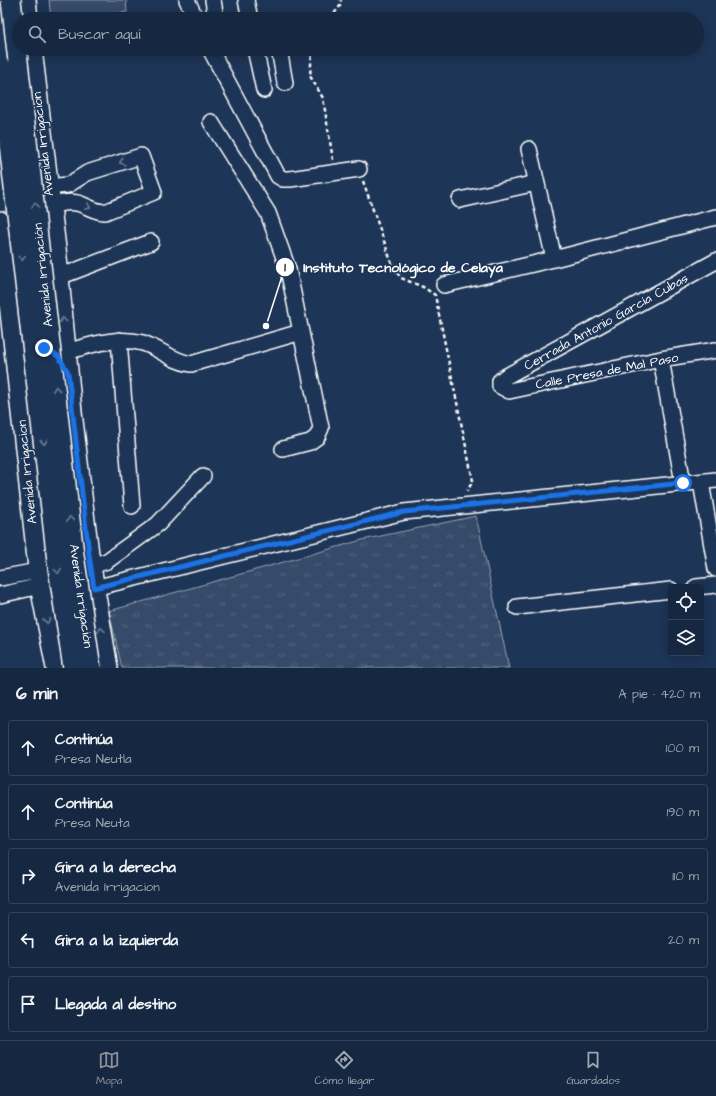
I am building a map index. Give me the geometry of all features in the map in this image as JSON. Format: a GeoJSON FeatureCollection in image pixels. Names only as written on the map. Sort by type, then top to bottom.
{"type":"FeatureCollection","features":[{"type":"Feature","properties":{"kind":"main road","name":"Avenida Irrigación"},"geometry":{"type":"LineString","coordinates":[[11,0],[12,12]]}},
{"type":"Feature","properties":{"kind":"main road"},"geometry":{"type":"LineString","coordinates":[[25,0],[27,12]]}},
{"type":"Feature","properties":{"kind":"main road","name":"Avenida Irrigación"},"geometry":{"type":"LineString","coordinates":[[17,56],[74,555],[91,668]]}},
{"type":"Feature","properties":{"kind":"main road","name":"Avenida Irrigacion"},"geometry":{"type":"LineString","coordinates":[[33,56],[91,566],[108,668]]}},
{"type":"Feature","properties":{"kind":"main road","name":"Avenida Irrigación"},"geometry":{"type":"LineString","coordinates":[[0,66],[57,561],[73,668]]}},
{"type":"Feature","properties":{"kind":"main road"},"geometry":{"type":"LineString","coordinates":[[0,77],[12,74],[26,80],[37,89]]}},
{"type":"Feature","properties":{"kind":"main road","name":"Avenida Irrigacion"},"geometry":{"type":"LineString","coordinates":[[1,227],[5,306],[16,360],[39,578],[56,668]]}},
{"type":"Feature","properties":{"kind":"main road"},"geometry":{"type":"LineString","coordinates":[[5,306],[60,285]]}},
{"type":"Feature","properties":{"kind":"street"},"geometry":{"type":"LineString","coordinates":[[15,12],[19,9],[25,0]]}},
{"type":"Feature","properties":{"kind":"street"},"geometry":{"type":"LineString","coordinates":[[187,0],[193,12]]}},
{"type":"Feature","properties":{"kind":"street"},"geometry":{"type":"LineString","coordinates":[[213,0],[215,12]]}},
{"type":"Feature","properties":{"kind":"street"},"geometry":{"type":"LineString","coordinates":[[246,0],[249,12]]}},
{"type":"Feature","properties":{"kind":"street"},"geometry":{"type":"LineString","coordinates":[[0,17],[8,17],[12,14]]}},
{"type":"Feature","properties":{"kind":"street"},"geometry":{"type":"LineString","coordinates":[[216,56],[278,176],[283,179],[290,179],[359,169]]}},
{"type":"Feature","properties":{"kind":"street"},"geometry":{"type":"LineString","coordinates":[[257,56],[264,90]]}},
{"type":"Feature","properties":{"kind":"street"},"geometry":{"type":"LineString","coordinates":[[280,56],[285,83]]}},
{"type":"Feature","properties":{"kind":"street"},"geometry":{"type":"LineString","coordinates":[[211,122],[268,213],[288,269],[321,428],[317,436],[310,442],[283,449]]}},
{"type":"Feature","properties":{"kind":"street"},"geometry":{"type":"LineString","coordinates":[[529,149],[554,259]]}},
{"type":"Feature","properties":{"kind":"street"},"geometry":{"type":"LineString","coordinates":[[48,187],[68,184],[88,173],[141,156],[154,192],[105,212],[99,212],[82,204],[70,202],[51,206]]}},
{"type":"Feature","properties":{"kind":"street"},"geometry":{"type":"LineString","coordinates":[[460,200],[536,183]]}},
{"type":"Feature","properties":{"kind":"street"},"geometry":{"type":"LineString","coordinates":[[444,285],[554,259],[716,217]]}},
{"type":"Feature","properties":{"kind":"street"},"geometry":{"type":"LineString","coordinates":[[60,285],[151,242]]}},
{"type":"Feature","properties":{"kind":"street","name":"Cerrada Antonio García Cubas"},"geometry":{"type":"LineString","coordinates":[[500,386],[500,381],[505,377],[716,261]]}},
{"type":"Feature","properties":{"kind":"street"},"geometry":{"type":"LineString","coordinates":[[66,352],[119,340],[144,344],[180,362],[191,364],[301,332]]}},
{"type":"Feature","properties":{"kind":"street"},"geometry":{"type":"LineString","coordinates":[[119,340],[132,506]]}},
{"type":"Feature","properties":{"kind":"street"},"geometry":{"type":"LineString","coordinates":[[16,360],[25,352],[44,348],[58,356],[68,372]]}},
{"type":"Feature","properties":{"kind":"street","name":"Calle Presa de Mal Paso"},"geometry":{"type":"LineString","coordinates":[[500,386],[509,391],[716,350]]}},
{"type":"Feature","properties":{"kind":"street"},"geometry":{"type":"LineString","coordinates":[[661,360],[683,483]]}},
{"type":"Feature","properties":{"kind":"street"},"geometry":{"type":"LineString","coordinates":[[91,566],[107,561],[158,524],[203,476]]}},
{"type":"Feature","properties":{"kind":"street"},"geometry":{"type":"LineString","coordinates":[[94,588],[404,512],[716,480]]}},
{"type":"Feature","properties":{"kind":"street"},"geometry":{"type":"LineString","coordinates":[[700,482],[716,569]]}},
{"type":"Feature","properties":{"kind":"street"},"geometry":{"type":"LineString","coordinates":[[0,578],[39,578]]}},
{"type":"Feature","properties":{"kind":"street"},"geometry":{"type":"LineString","coordinates":[[0,595],[39,578]]}},
{"type":"Feature","properties":{"kind":"street"},"geometry":{"type":"LineString","coordinates":[[704,586],[716,585]]}},
{"type":"Feature","properties":{"kind":"street"},"geometry":{"type":"LineString","coordinates":[[517,607],[668,590]]}},
{"type":"Feature","properties":{"kind":"path"},"geometry":{"type":"LineString","coordinates":[[335,12],[340,6],[341,0]]}},
{"type":"Feature","properties":{"kind":"path"},"geometry":{"type":"LineString","coordinates":[[312,56],[310,76],[323,98],[335,173]]}},
{"type":"Feature","properties":{"kind":"path"},"geometry":{"type":"LineString","coordinates":[[359,169],[392,267],[400,278],[423,287],[435,295],[473,481],[468,491],[461,493]]}},
{"type":"Feature","properties":{"kind":"green space"},"geometry":{"type":"Polygon","coordinates":[[[49,0],[126,0],[127,12],[50,12],[49,0]]]}},
{"type":"Feature","properties":{"kind":"green space"},"geometry":{"type":"Polygon","coordinates":[[[476,516],[509,668],[122,668],[109,611],[362,540],[476,516]]]}},
{"type":"Feature","properties":{"kind":"place","name":"Instituto Tecnológico de Celaya"},"geometry":{"type":"Point","coordinates":[266,326]}},
{"type":"Feature","properties":{"kind":"route"},"geometry":{"type":"LineString","coordinates":[[44,348],[58,356],[68,372],[94,588],[404,512],[483,505],[683,483]]}}]}
